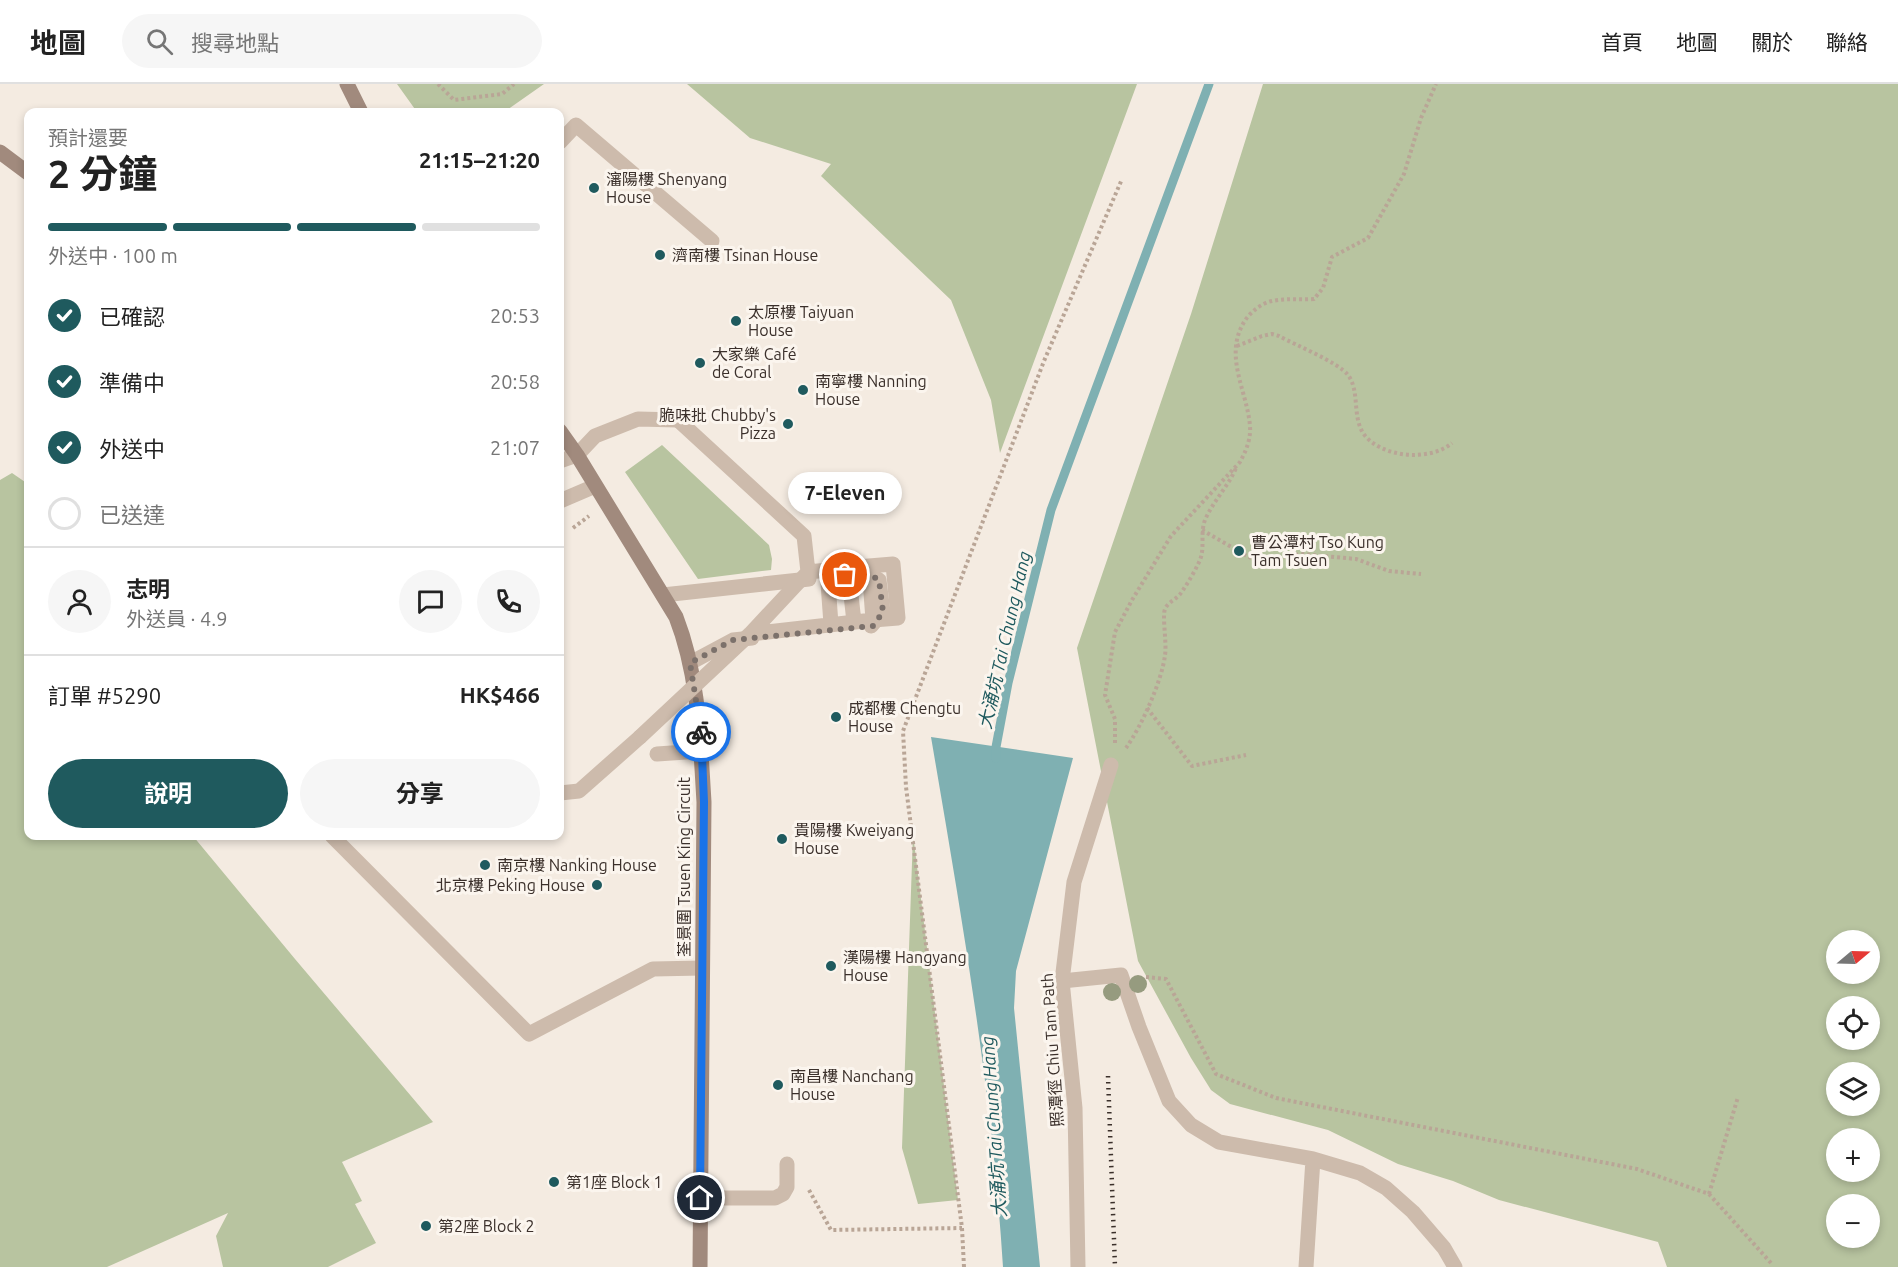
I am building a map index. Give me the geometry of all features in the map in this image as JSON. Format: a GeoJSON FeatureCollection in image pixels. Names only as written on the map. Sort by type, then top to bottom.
{"type":"FeatureCollection","features":[{"type":"Feature","properties":{"kind":"street"},"geometry":{"type":"LineString","coordinates":[[347,84],[359,108]]}},
{"type":"Feature","properties":{"kind":"street"},"geometry":{"type":"LineString","coordinates":[[564,138],[576,125],[712,241]]}},
{"type":"Feature","properties":{"kind":"street"},"geometry":{"type":"LineString","coordinates":[[0,152],[24,170]]}},
{"type":"Feature","properties":{"kind":"street"},"geometry":{"type":"LineString","coordinates":[[564,460],[576,455],[595,436],[638,419],[678,420],[804,536],[808,572]]}},
{"type":"Feature","properties":{"kind":"street","name":"荃景圍 Tsuen King Circuit"},"geometry":{"type":"LineString","coordinates":[[564,437],[676,617],[690,663],[701,729],[704,802],[700,1267]]}},
{"type":"Feature","properties":{"kind":"street"},"geometry":{"type":"LineString","coordinates":[[564,499],[595,486]]}},
{"type":"Feature","properties":{"kind":"street"},"geometry":{"type":"LineString","coordinates":[[564,793],[579,790],[640,737],[750,634],[808,572],[893,564],[898,618],[750,634]]}},
{"type":"Feature","properties":{"kind":"street"},"geometry":{"type":"LineString","coordinates":[[869,566],[873,620]]}},
{"type":"Feature","properties":{"kind":"street"},"geometry":{"type":"LineString","coordinates":[[848,568],[854,622]]}},
{"type":"Feature","properties":{"kind":"street"},"geometry":{"type":"LineString","coordinates":[[827,570],[831,624]]}},
{"type":"Feature","properties":{"kind":"street"},"geometry":{"type":"LineString","coordinates":[[663,595],[867,573],[879,580],[883,612],[873,626],[733,640],[690,663]]}},
{"type":"Feature","properties":{"kind":"street"},"geometry":{"type":"LineString","coordinates":[[657,754],[701,752]]}},
{"type":"Feature","properties":{"kind":"street","name":"照潭徑 Chiu Tam Path"},"geometry":{"type":"LineString","coordinates":[[1078,1267],[1075,1108],[1062,981],[1074,882],[1112,762]]}},
{"type":"Feature","properties":{"kind":"street"},"geometry":{"type":"LineString","coordinates":[[336,840],[529,1034],[653,969],[702,968]]}},
{"type":"Feature","properties":{"kind":"street"},"geometry":{"type":"LineString","coordinates":[[1062,981],[1121,975],[1139,1028],[1169,1101],[1191,1125],[1218,1142],[1312,1159],[1360,1173],[1386,1188],[1421,1221],[1444,1248],[1455,1267]]}},
{"type":"Feature","properties":{"kind":"street"},"geometry":{"type":"LineString","coordinates":[[1306,1267],[1312,1159]]}},
{"type":"Feature","properties":{"kind":"street"},"geometry":{"type":"LineString","coordinates":[[700,1198],[775,1198],[783,1194],[787,1182],[787,1164]]}},
{"type":"Feature","properties":{"kind":"path"},"geometry":{"type":"LineString","coordinates":[[438,84],[454,100],[502,94],[514,84]]}},
{"type":"Feature","properties":{"kind":"path"},"geometry":{"type":"LineString","coordinates":[[1112,762],[1115,750],[1115,719],[1105,695],[1115,632],[1172,536],[1237,465],[1247,450],[1250,428],[1236,369],[1236,346],[1240,329],[1258,307],[1270,301],[1314,299],[1323,288],[1332,257],[1368,238],[1404,174],[1421,118],[1436,84]]}},
{"type":"Feature","properties":{"kind":"path"},"geometry":{"type":"LineString","coordinates":[[964,1267],[962,1228],[906,787],[903,731],[1044,361],[1122,179]]}},
{"type":"Feature","properties":{"kind":"path"},"geometry":{"type":"LineString","coordinates":[[1236,346],[1272,334],[1343,369],[1354,385],[1359,423],[1364,434],[1388,450],[1404,455],[1424,455],[1445,449],[1452,443]]}},
{"type":"Feature","properties":{"kind":"path"},"geometry":{"type":"LineString","coordinates":[[1112,762],[1131,742],[1163,671],[1166,653],[1164,615],[1166,607],[1180,594],[1201,558],[1202,530],[1211,508],[1231,481],[1237,465]]}},
{"type":"Feature","properties":{"kind":"path"},"geometry":{"type":"LineString","coordinates":[[1202,530],[1256,561],[1301,554],[1356,559],[1389,571],[1421,574]]}},
{"type":"Feature","properties":{"kind":"path"},"geometry":{"type":"LineString","coordinates":[[1147,708],[1192,766],[1246,756]]}},
{"type":"Feature","properties":{"kind":"path"},"geometry":{"type":"LineString","coordinates":[[1121,975],[1166,979],[1216,1074],[1276,1098],[1637,1169],[1709,1194],[1771,1263]]}},
{"type":"Feature","properties":{"kind":"path"},"geometry":{"type":"LineString","coordinates":[[1709,1194],[1738,1097]]}},
{"type":"Feature","properties":{"kind":"path"},"geometry":{"type":"LineString","coordinates":[[787,1182],[805,1181],[831,1230],[962,1228]]}},
{"type":"Feature","properties":{"kind":"green space"},"geometry":{"type":"Polygon","coordinates":[[[397,84],[544,84],[510,108],[414,108],[397,84]]]}},
{"type":"Feature","properties":{"kind":"green space"},"geometry":{"type":"Polygon","coordinates":[[[687,84],[1137,84],[1000,453],[991,400],[951,300],[821,176],[831,164],[750,138],[687,84]]]}},
{"type":"Feature","properties":{"kind":"green space"},"geometry":{"type":"Polygon","coordinates":[[[1263,84],[1898,84],[1898,1267],[1667,1267],[1658,1242],[1499,1200],[1453,1181],[1398,1164],[1328,1130],[1230,1104],[1211,1090],[1138,961],[1077,648],[1191,314],[1263,84]]]}},
{"type":"Feature","properties":{"kind":"green space"},"geometry":{"type":"Polygon","coordinates":[[[662,445],[769,545],[772,559],[771,570],[698,579],[625,472],[662,445]]]}},
{"type":"Feature","properties":{"kind":"green space"},"geometry":{"type":"Polygon","coordinates":[[[12,473],[24,481],[24,840],[196,840],[433,1122],[342,1162],[362,1201],[355,1204],[376,1243],[328,1267],[223,1267],[216,1236],[228,1213],[107,1267],[0,1267],[0,480],[12,473]]]}},
{"type":"Feature","properties":{"kind":"green space"},"geometry":{"type":"Polygon","coordinates":[[[913,834],[958,1200],[918,1204],[902,1148],[913,834]]]}},
{"type":"Feature","properties":{"kind":"water"},"geometry":{"type":"Polygon","coordinates":[[[931,737],[1073,758],[1016,971],[1014,1008],[1040,1267],[1003,1267],[983,1067],[931,737]]]}},
{"type":"Feature","properties":{"kind":"waterway","name":"大涌坑 Tai Chung Hang"},"geometry":{"type":"LineString","coordinates":[[996,758],[1008,683],[1051,510],[1209,84]]}},
{"type":"Feature","properties":{"kind":"railway"},"geometry":{"type":"LineString","coordinates":[[1108,1076],[1115,1267]]}},
{"type":"Feature","properties":{"kind":"way so far"},"geometry":{"type":"LineString","coordinates":[[701,732],[690,663],[733,640],[873,626],[883,612],[879,580],[867,573],[845,575]]}},
{"type":"Feature","properties":{"kind":"place","name":"瀋陽樓 Shenyang House"},"geometry":{"type":"Point","coordinates":[594,188]}},
{"type":"Feature","properties":{"kind":"place","name":"濟南樓 Tsinan House"},"geometry":{"type":"Point","coordinates":[660,255]}},
{"type":"Feature","properties":{"kind":"place","name":"太原樓 Taiyuan House"},"geometry":{"type":"Point","coordinates":[736,321]}},
{"type":"Feature","properties":{"kind":"place","name":"大家樂 Café de Coral"},"geometry":{"type":"Point","coordinates":[700,363]}},
{"type":"Feature","properties":{"kind":"place","name":"南寧樓 Nanning House"},"geometry":{"type":"Point","coordinates":[803,390]}},
{"type":"Feature","properties":{"kind":"place","name":"脆味批 Chubby's Pizza"},"geometry":{"type":"Point","coordinates":[788,424]}},
{"type":"Feature","properties":{"kind":"place","name":"曹公潭村 Tso Kung Tam Tsuen"},"geometry":{"type":"Point","coordinates":[1239,551]}},
{"type":"Feature","properties":{"kind":"place","name":"7-Eleven"},"geometry":{"type":"Point","coordinates":[845,575]}},
{"type":"Feature","properties":{"kind":"place","name":"成都樓 Chengtu House"},"geometry":{"type":"Point","coordinates":[836,717]}},
{"type":"Feature","properties":{"kind":"place","name":"貴陽樓 Kweiyang House"},"geometry":{"type":"Point","coordinates":[782,839]}},
{"type":"Feature","properties":{"kind":"place","name":"南京樓 Nanking House"},"geometry":{"type":"Point","coordinates":[485,865]}},
{"type":"Feature","properties":{"kind":"place","name":"北京樓 Peking House"},"geometry":{"type":"Point","coordinates":[597,885]}},
{"type":"Feature","properties":{"kind":"place","name":"漢陽樓 Hangyang House"},"geometry":{"type":"Point","coordinates":[831,966]}},
{"type":"Feature","properties":{"kind":"place","name":"南昌樓 Nanchang House"},"geometry":{"type":"Point","coordinates":[778,1085]}},
{"type":"Feature","properties":{"kind":"place","name":"第1座 Block 1"},"geometry":{"type":"Point","coordinates":[554,1182]}},
{"type":"Feature","properties":{"kind":"place","name":"第2座 Block 2"},"geometry":{"type":"Point","coordinates":[426,1226]}},
{"type":"Feature","properties":{"kind":"route"},"geometry":{"type":"LineString","coordinates":[[700,1198],[704,802],[701,732]]}}]}
